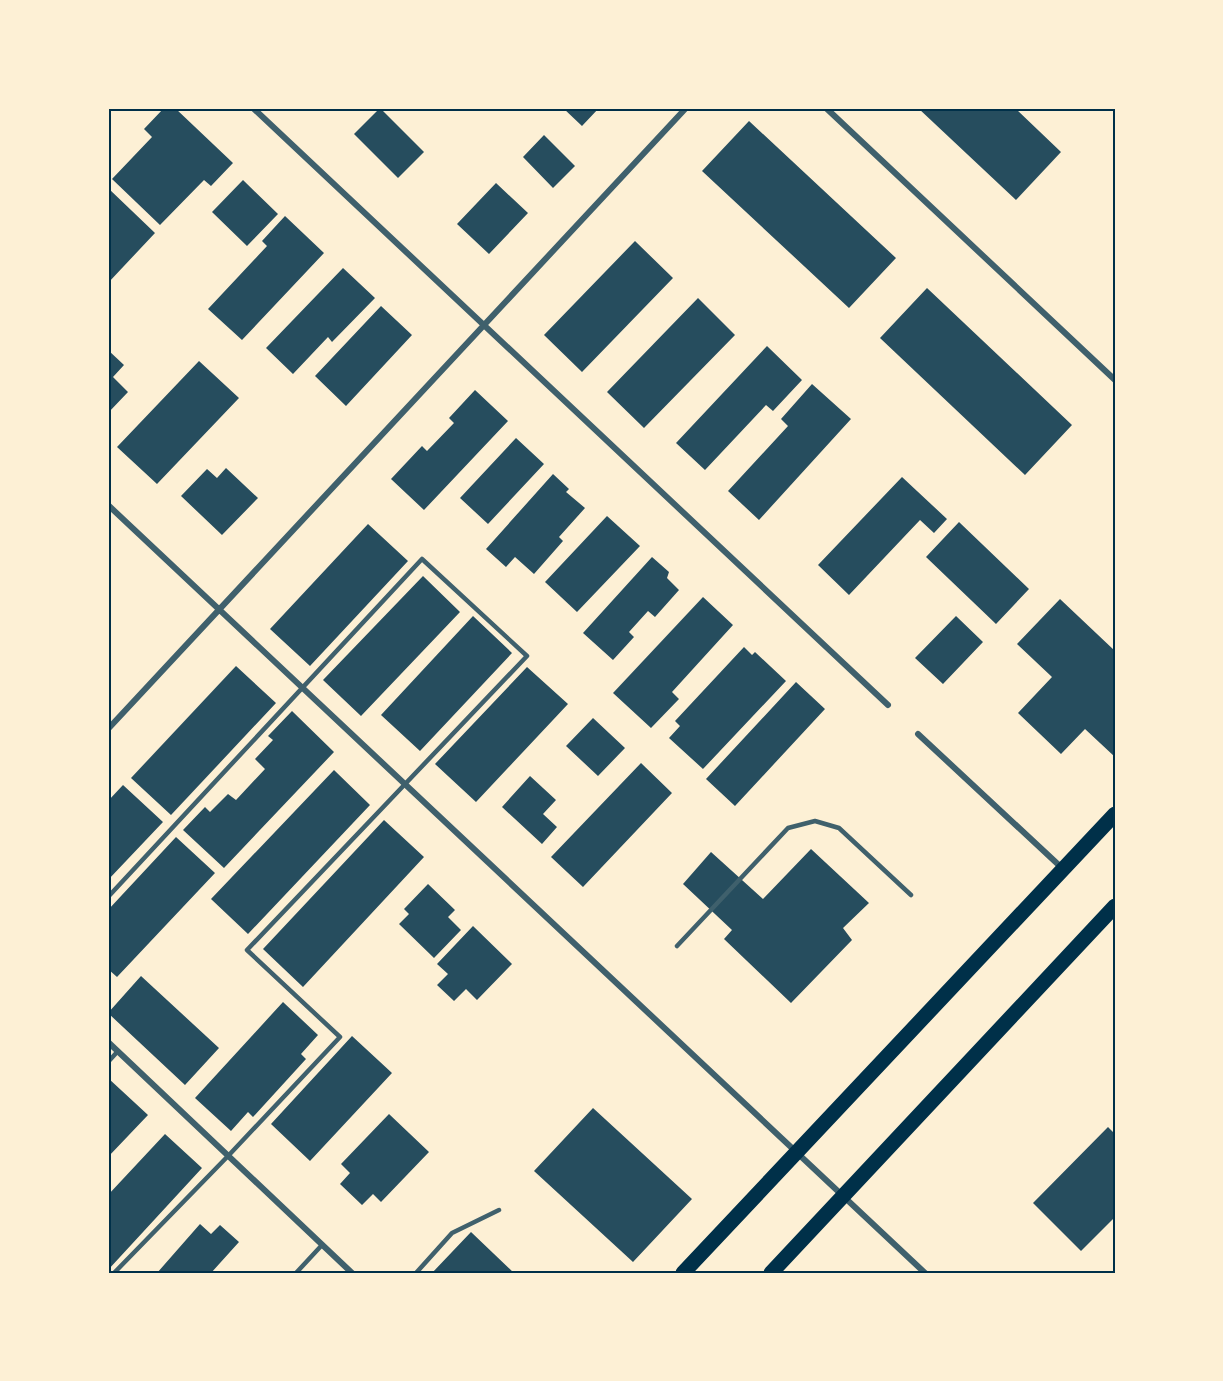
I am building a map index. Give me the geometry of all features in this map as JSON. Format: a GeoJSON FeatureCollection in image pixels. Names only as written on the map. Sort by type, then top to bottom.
{"type":"FeatureCollection","features":[{"type":"Feature","properties":{"kind":"main road"},"geometry":{"type":"LineString","coordinates":[[683,1273],[1115,814]]}},
{"type":"Feature","properties":{"kind":"main road"},"geometry":{"type":"LineString","coordinates":[[771,1273],[1115,906]]}},
{"type":"Feature","properties":{"kind":"street"},"geometry":{"type":"LineString","coordinates":[[253,108],[888,705]]}},
{"type":"Feature","properties":{"kind":"street"},"geometry":{"type":"LineString","coordinates":[[108,729],[686,108]]}},
{"type":"Feature","properties":{"kind":"street"},"geometry":{"type":"LineString","coordinates":[[826,108],[1115,380]]}},
{"type":"Feature","properties":{"kind":"street"},"geometry":{"type":"LineString","coordinates":[[108,504],[925,1273]]}},
{"type":"Feature","properties":{"kind":"street"},"geometry":{"type":"LineString","coordinates":[[918,734],[1064,870]]}},
{"type":"Feature","properties":{"kind":"street"},"geometry":{"type":"LineString","coordinates":[[108,1042],[352,1273]]}},
{"type":"Feature","properties":{"kind":"lane"},"geometry":{"type":"LineString","coordinates":[[108,897],[422,559],[527,656],[247,950],[340,1037],[114,1273]]}},
{"type":"Feature","properties":{"kind":"lane"},"geometry":{"type":"LineString","coordinates":[[677,946],[788,828],[815,821],[840,828],[911,895]]}},
{"type":"Feature","properties":{"kind":"lane"},"geometry":{"type":"LineString","coordinates":[[108,1062],[118,1052]]}},
{"type":"Feature","properties":{"kind":"lane"},"geometry":{"type":"LineString","coordinates":[[416,1273],[452,1233],[499,1210]]}},
{"type":"Feature","properties":{"kind":"lane"},"geometry":{"type":"LineString","coordinates":[[296,1273],[322,1245]]}},
{"type":"Feature","properties":{"kind":"building"},"geometry":{"type":"Polygon","coordinates":[[[164,108],[175,108],[233,163],[211,186],[204,180],[160,225],[112,179],[152,137],[144,129],[164,108]]]}},
{"type":"Feature","properties":{"kind":"building"},"geometry":{"type":"Polygon","coordinates":[[[380,108],[424,152],[398,178],[354,134],[380,108]]]}},
{"type":"Feature","properties":{"kind":"building"},"geometry":{"type":"Polygon","coordinates":[[[563,108],[599,108],[582,126],[563,108]]]}},
{"type":"Feature","properties":{"kind":"building"},"geometry":{"type":"Polygon","coordinates":[[[918,108],[1015,108],[1061,152],[1016,200],[918,108]]]}},
{"type":"Feature","properties":{"kind":"building"},"geometry":{"type":"Polygon","coordinates":[[[749,121],[896,258],[849,308],[702,171],[749,121]]]}},
{"type":"Feature","properties":{"kind":"building"},"geometry":{"type":"Polygon","coordinates":[[[544,135],[575,166],[553,188],[523,157],[544,135]]]}},
{"type":"Feature","properties":{"kind":"building"},"geometry":{"type":"Polygon","coordinates":[[[243,180],[278,214],[247,246],[212,212],[243,180]]]}},
{"type":"Feature","properties":{"kind":"building"},"geometry":{"type":"Polygon","coordinates":[[[496,183],[528,213],[489,254],[457,224],[496,183]]]}},
{"type":"Feature","properties":{"kind":"building"},"geometry":{"type":"Polygon","coordinates":[[[108,188],[155,233],[108,283],[108,188]]]}},
{"type":"Feature","properties":{"kind":"building"},"geometry":{"type":"Polygon","coordinates":[[[285,216],[324,253],[242,340],[208,309],[267,246],[262,241],[285,216]]]}},
{"type":"Feature","properties":{"kind":"building"},"geometry":{"type":"Polygon","coordinates":[[[635,241],[673,278],[582,372],[544,335],[635,241]]]}},
{"type":"Feature","properties":{"kind":"building"},"geometry":{"type":"Polygon","coordinates":[[[343,268],[375,298],[332,342],[328,337],[293,374],[266,348],[343,268]]]}},
{"type":"Feature","properties":{"kind":"building"},"geometry":{"type":"Polygon","coordinates":[[[927,288],[1072,425],[1025,475],[880,338],[927,288]]]}},
{"type":"Feature","properties":{"kind":"building"},"geometry":{"type":"Polygon","coordinates":[[[698,298],[735,335],[644,428],[607,392],[698,298]]]}},
{"type":"Feature","properties":{"kind":"building"},"geometry":{"type":"Polygon","coordinates":[[[381,306],[412,335],[346,406],[315,376],[381,306]]]}},
{"type":"Feature","properties":{"kind":"building"},"geometry":{"type":"Polygon","coordinates":[[[767,346],[802,380],[773,411],[766,405],[705,470],[676,443],[767,346]]]}},
{"type":"Feature","properties":{"kind":"building"},"geometry":{"type":"Polygon","coordinates":[[[108,350],[124,365],[113,377],[128,392],[108,413],[108,350]]]}},
{"type":"Feature","properties":{"kind":"building"},"geometry":{"type":"Polygon","coordinates":[[[199,361],[239,398],[157,484],[117,447],[199,361]]]}},
{"type":"Feature","properties":{"kind":"building"},"geometry":{"type":"Polygon","coordinates":[[[812,384],[851,419],[759,520],[728,491],[788,426],[781,419],[812,384]]]}},
{"type":"Feature","properties":{"kind":"building"},"geometry":{"type":"Polygon","coordinates":[[[475,390],[508,421],[424,510],[391,479],[422,446],[427,451],[454,423],[449,418],[475,390]]]}},
{"type":"Feature","properties":{"kind":"building"},"geometry":{"type":"Polygon","coordinates":[[[516,438],[544,464],[488,524],[460,498],[516,438]]]}},
{"type":"Feature","properties":{"kind":"building"},"geometry":{"type":"Polygon","coordinates":[[[226,468],[258,498],[222,535],[181,496],[207,469],[217,478],[226,468]]]}},
{"type":"Feature","properties":{"kind":"building"},"geometry":{"type":"Polygon","coordinates":[[[553,474],[569,489],[566,492],[585,508],[559,537],[563,541],[534,574],[515,557],[506,567],[486,549],[553,474]]]}},
{"type":"Feature","properties":{"kind":"building"},"geometry":{"type":"Polygon","coordinates":[[[902,477],[947,519],[934,533],[920,520],[849,595],[818,565],[902,477]]]}},
{"type":"Feature","properties":{"kind":"building"},"geometry":{"type":"Polygon","coordinates":[[[607,516],[640,546],[577,612],[545,582],[607,516]]]}},
{"type":"Feature","properties":{"kind":"building"},"geometry":{"type":"Polygon","coordinates":[[[959,522],[1029,589],[996,624],[926,557],[959,522]]]}},
{"type":"Feature","properties":{"kind":"building"},"geometry":{"type":"Polygon","coordinates":[[[368,524],[408,561],[310,666],[270,629],[368,524]]]}},
{"type":"Feature","properties":{"kind":"building"},"geometry":{"type":"Polygon","coordinates":[[[652,557],[669,572],[667,578],[679,590],[655,617],[648,611],[629,632],[634,637],[613,660],[583,633],[652,557]]]}},
{"type":"Feature","properties":{"kind":"building"},"geometry":{"type":"Polygon","coordinates":[[[423,576],[460,612],[361,716],[323,680],[423,576]]]}},
{"type":"Feature","properties":{"kind":"building"},"geometry":{"type":"Polygon","coordinates":[[[703,597],[733,625],[672,692],[679,699],[651,728],[613,693],[703,597]]]}},
{"type":"Feature","properties":{"kind":"building"},"geometry":{"type":"Polygon","coordinates":[[[1060,599],[1115,651],[1115,757],[1085,729],[1061,754],[1018,713],[1052,677],[1017,644],[1060,599]]]}},
{"type":"Feature","properties":{"kind":"building"},"geometry":{"type":"Polygon","coordinates":[[[473,616],[512,653],[420,751],[381,715],[473,616]]]}},
{"type":"Feature","properties":{"kind":"building"},"geometry":{"type":"Polygon","coordinates":[[[956,616],[983,642],[943,684],[915,658],[956,616]]]}},
{"type":"Feature","properties":{"kind":"building"},"geometry":{"type":"Polygon","coordinates":[[[744,647],[752,655],[755,652],[786,681],[703,769],[669,738],[680,726],[675,721],[744,647]]]}},
{"type":"Feature","properties":{"kind":"building"},"geometry":{"type":"Polygon","coordinates":[[[236,666],[276,703],[171,815],[131,778],[236,666]]]}},
{"type":"Feature","properties":{"kind":"building"},"geometry":{"type":"Polygon","coordinates":[[[527,667],[568,704],[476,802],[435,764],[527,667]]]}},
{"type":"Feature","properties":{"kind":"building"},"geometry":{"type":"Polygon","coordinates":[[[796,682],[825,709],[735,806],[706,779],[796,682]]]}},
{"type":"Feature","properties":{"kind":"building"},"geometry":{"type":"Polygon","coordinates":[[[292,711],[334,752],[224,868],[183,830],[205,807],[210,812],[228,794],[236,800],[265,769],[255,759],[273,740],[268,736],[292,711]]]}},
{"type":"Feature","properties":{"kind":"building"},"geometry":{"type":"Polygon","coordinates":[[[593,718],[625,748],[598,776],[566,746],[593,718]]]}},
{"type":"Feature","properties":{"kind":"building"},"geometry":{"type":"Polygon","coordinates":[[[641,763],[672,793],[583,887],[551,857],[641,763]]]}},
{"type":"Feature","properties":{"kind":"building"},"geometry":{"type":"Polygon","coordinates":[[[334,770],[370,805],[248,934],[211,899],[334,770]]]}},
{"type":"Feature","properties":{"kind":"building"},"geometry":{"type":"Polygon","coordinates":[[[530,776],[556,800],[543,814],[557,827],[542,844],[502,807],[530,776]]]}},
{"type":"Feature","properties":{"kind":"building"},"geometry":{"type":"Polygon","coordinates":[[[123,785],[163,822],[108,880],[108,801],[123,785]]]}},
{"type":"Feature","properties":{"kind":"building"},"geometry":{"type":"Polygon","coordinates":[[[384,820],[424,857],[303,987],[263,949],[384,820]]]}},
{"type":"Feature","properties":{"kind":"building"},"geometry":{"type":"Polygon","coordinates":[[[176,837],[215,873],[117,977],[108,969],[108,910],[176,837]]]}},
{"type":"Feature","properties":{"kind":"building"},"geometry":{"type":"Polygon","coordinates":[[[811,849],[869,903],[843,928],[852,940],[791,1003],[724,939],[732,930],[683,884],[711,852],[763,899],[811,849]]]}},
{"type":"Feature","properties":{"kind":"building"},"geometry":{"type":"Polygon","coordinates":[[[428,884],[455,910],[448,917],[461,930],[434,958],[399,924],[409,914],[404,909],[428,884]]]}},
{"type":"Feature","properties":{"kind":"building"},"geometry":{"type":"Polygon","coordinates":[[[473,926],[512,964],[477,1000],[466,989],[454,1001],[437,985],[448,974],[437,964],[473,926]]]}},
{"type":"Feature","properties":{"kind":"building"},"geometry":{"type":"Polygon","coordinates":[[[141,976],[219,1048],[185,1085],[108,1013],[141,976]]]}},
{"type":"Feature","properties":{"kind":"building"},"geometry":{"type":"Polygon","coordinates":[[[283,1002],[318,1035],[301,1054],[306,1059],[253,1117],[248,1112],[231,1131],[195,1098],[283,1002]]]}},
{"type":"Feature","properties":{"kind":"building"},"geometry":{"type":"Polygon","coordinates":[[[352,1036],[392,1073],[310,1161],[271,1124],[352,1036]]]}},
{"type":"Feature","properties":{"kind":"building"},"geometry":{"type":"Polygon","coordinates":[[[108,1078],[148,1115],[108,1157],[108,1078]]]}},
{"type":"Feature","properties":{"kind":"building"},"geometry":{"type":"Polygon","coordinates":[[[593,1108],[692,1199],[633,1262],[534,1171],[593,1108]]]}},
{"type":"Feature","properties":{"kind":"building"},"geometry":{"type":"Polygon","coordinates":[[[389,1114],[429,1152],[381,1202],[373,1194],[362,1205],[340,1184],[350,1173],[341,1164],[389,1114]]]}},
{"type":"Feature","properties":{"kind":"building"},"geometry":{"type":"Polygon","coordinates":[[[1108,1127],[1115,1134],[1115,1217],[1081,1251],[1033,1203],[1108,1127]]]}},
{"type":"Feature","properties":{"kind":"building"},"geometry":{"type":"Polygon","coordinates":[[[165,1134],[202,1168],[108,1270],[108,1195],[165,1134]]]}},
{"type":"Feature","properties":{"kind":"building"},"geometry":{"type":"Polygon","coordinates":[[[200,1224],[211,1234],[220,1225],[239,1242],[211,1273],[157,1273],[200,1224]]]}},
{"type":"Feature","properties":{"kind":"building"},"geometry":{"type":"Polygon","coordinates":[[[471,1232],[514,1273],[432,1273],[471,1232]]]}}]}
